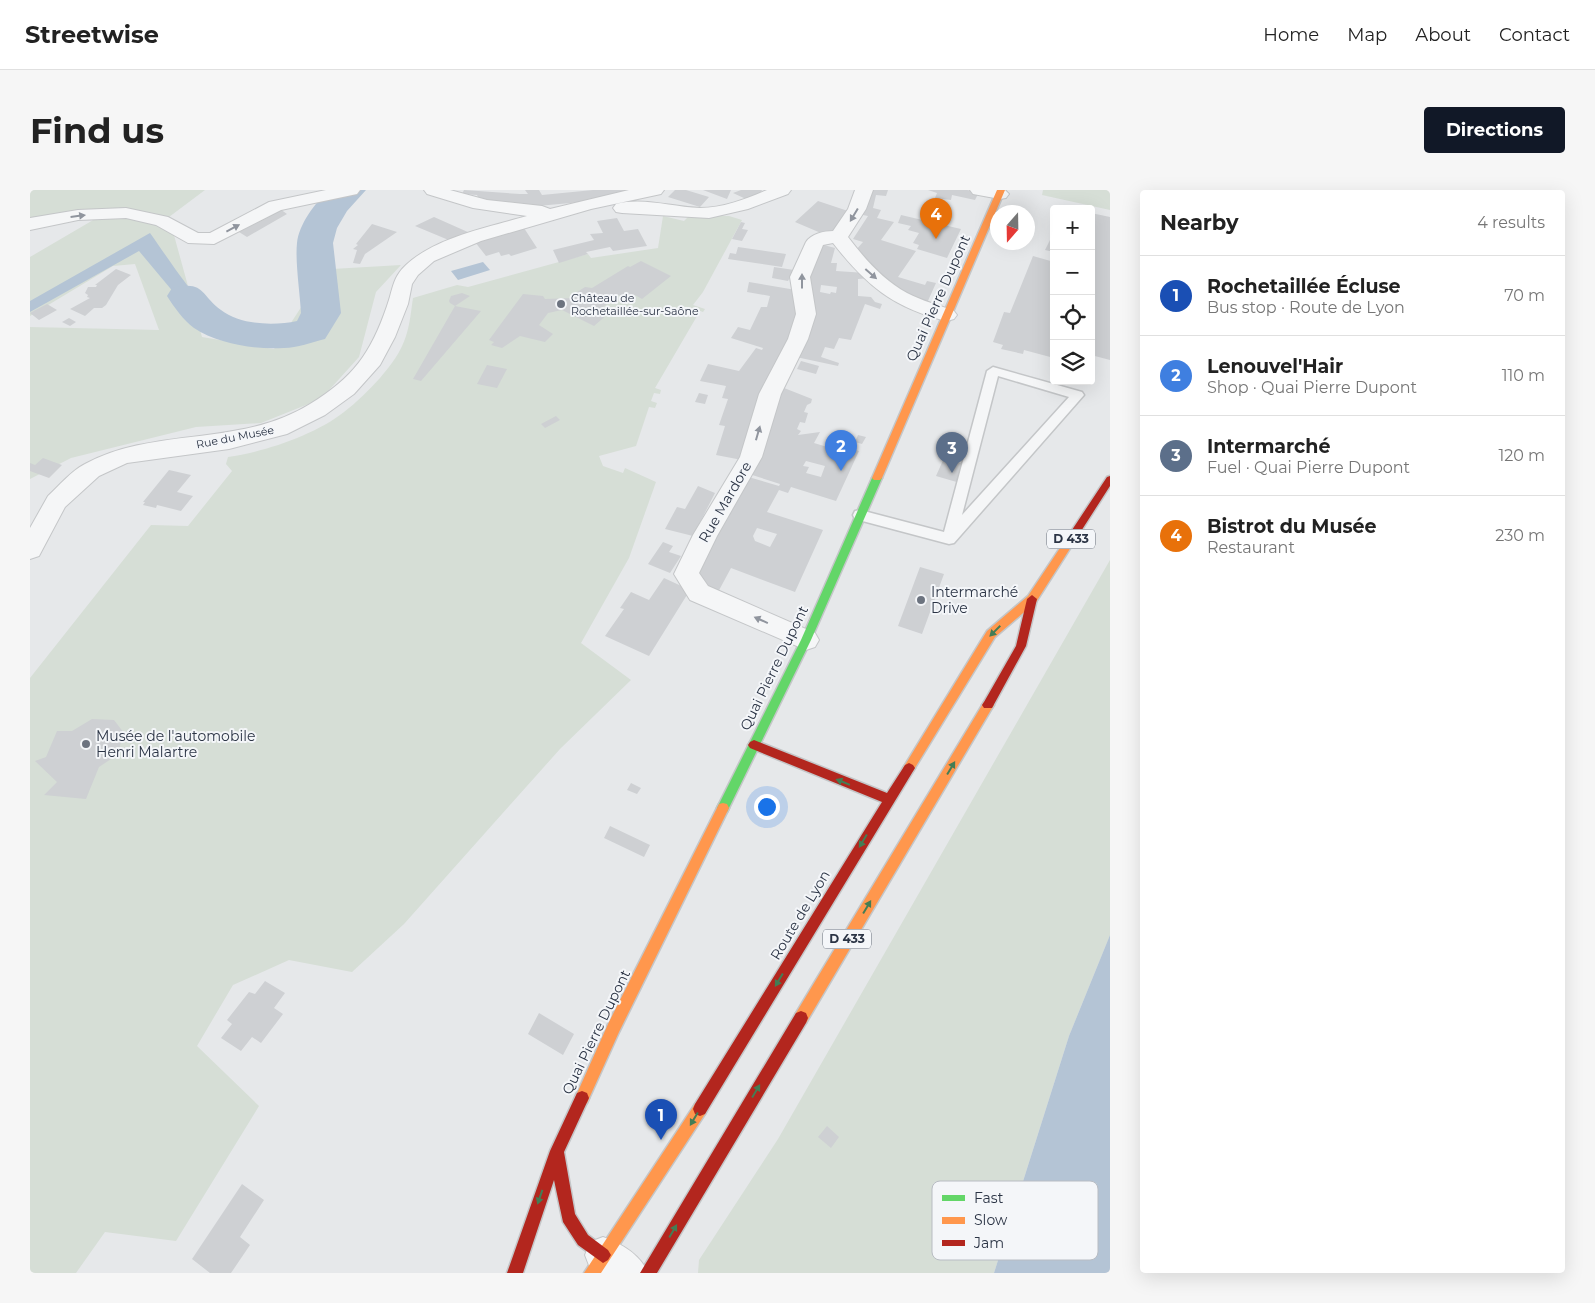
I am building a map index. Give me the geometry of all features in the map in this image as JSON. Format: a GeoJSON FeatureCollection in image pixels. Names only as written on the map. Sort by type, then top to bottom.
{"type":"FeatureCollection","features":[{"type":"Feature","properties":{"kind":"street"},"geometry":{"type":"LineString","coordinates":[[30,224],[78,215],[126,213],[162,221],[195,239],[214,238],[275,206],[352,190]]}},
{"type":"Feature","properties":{"kind":"street"},"geometry":{"type":"LineString","coordinates":[[433,190],[468,202],[516,210],[566,211],[635,207],[702,213],[740,206],[782,190]]}},
{"type":"Feature","properties":{"kind":"street","name":"Rue du Musée"},"geometry":{"type":"LineString","coordinates":[[30,550],[56,502],[91,470],[122,456],[161,449],[229,441],[278,429],[317,410],[346,390],[370,365],[385,337],[398,304],[402,284],[411,271],[427,257],[474,236],[588,204],[655,190]]}},
{"type":"Feature","properties":{"kind":"street"},"geometry":{"type":"LineString","coordinates":[[864,190],[855,216],[838,237],[871,275],[900,296],[947,315]]}},
{"type":"Feature","properties":{"kind":"street"},"geometry":{"type":"LineString","coordinates":[[979,190],[1001,192]]}},
{"type":"Feature","properties":{"kind":"street","name":"Quai Pierre Dupont"},"geometry":{"type":"LineString","coordinates":[[515,1273],[557,1151],[614,1027],[806,640],[1001,192]]}},
{"type":"Feature","properties":{"kind":"street","name":"Rue Mardore"},"geometry":{"type":"LineString","coordinates":[[806,640],[699,593],[686,574],[705,535],[752,456],[770,394],[798,339],[806,314],[800,277],[815,242],[827,237],[838,237]]}},
{"type":"Feature","properties":{"kind":"street","name":"Route de Lyon"},"geometry":{"type":"LineString","coordinates":[[608,1267],[676,1148],[888,799],[935,727],[991,634],[1032,599],[1110,479]]}},
{"type":"Feature","properties":{"kind":"street","name":"Route de Lyon"},"geometry":{"type":"LineString","coordinates":[[648,1273],[992,698],[1021,646],[1032,599]]}},
{"type":"Feature","properties":{"kind":"street"},"geometry":{"type":"LineString","coordinates":[[754,745],[888,799]]}},
{"type":"Feature","properties":{"kind":"street"},"geometry":{"type":"LineString","coordinates":[[557,1151],[568,1217],[583,1240],[608,1267]]}},
{"type":"Feature","properties":{"kind":"lane"},"geometry":{"type":"LineString","coordinates":[[993,371],[1078,395],[994,489],[949,539],[993,371]]}},
{"type":"Feature","properties":{"kind":"lane"},"geometry":{"type":"LineString","coordinates":[[860,515],[949,539]]}},
{"type":"Feature","properties":{"kind":"shaded area"},"geometry":{"type":"Polygon","coordinates":[[[30,190],[205,190],[169,217],[202,337],[274,349],[309,295],[332,269],[401,265],[376,292],[359,357],[321,399],[261,423],[196,427],[71,458],[30,479],[30,327],[159,330],[135,264],[113,266],[30,316],[30,257],[112,209],[73,211],[30,220],[30,190]]]}},
{"type":"Feature","properties":{"kind":"shaded area"},"geometry":{"type":"Polygon","coordinates":[[[1043,190],[1110,190],[1110,210],[1095,207],[1095,205],[1042,195],[1043,190]]]}},
{"type":"Feature","properties":{"kind":"shaded area"},"geometry":{"type":"Polygon","coordinates":[[[690,215],[729,216],[742,220],[703,292],[693,305],[705,309],[703,312],[700,311],[655,388],[661,390],[660,394],[654,393],[651,401],[657,403],[655,408],[649,407],[636,446],[599,456],[603,466],[623,473],[625,468],[656,482],[629,558],[581,643],[631,680],[560,749],[404,924],[352,972],[289,960],[233,985],[197,1046],[259,1106],[176,1241],[105,1232],[76,1273],[30,1273],[30,678],[151,525],[188,526],[232,471],[226,464],[228,457],[273,447],[319,428],[349,408],[367,391],[388,368],[401,347],[406,336],[413,298],[457,285],[468,287],[588,254],[591,258],[658,248],[663,216],[684,221],[690,215]]]}},
{"type":"Feature","properties":{"kind":"shaded area"},"geometry":{"type":"Polygon","coordinates":[[[1110,560],[1110,935],[1069,1036],[1023,1181],[932,1181],[932,1260],[998,1260],[994,1273],[698,1273],[699,1260],[778,1139],[1110,560]]]}},
{"type":"Feature","properties":{"kind":"water"},"geometry":{"type":"Polygon","coordinates":[[[349,196],[331,216],[322,241],[311,254],[312,235],[331,199],[349,196]]]}},
{"type":"Feature","properties":{"kind":"water"},"geometry":{"type":"Polygon","coordinates":[[[150,233],[186,284],[208,309],[230,325],[249,330],[241,341],[214,335],[201,325],[139,251],[30,312],[30,301],[150,233]]]}},
{"type":"Feature","properties":{"kind":"water"},"geometry":{"type":"Polygon","coordinates":[[[322,260],[326,281],[327,304],[323,325],[317,334],[308,340],[296,343],[257,343],[266,331],[293,327],[302,323],[309,316],[315,299],[313,272],[322,260]]]}},
{"type":"Feature","properties":{"kind":"water"},"geometry":{"type":"Polygon","coordinates":[[[483,262],[490,270],[458,280],[451,271],[483,262]]]}},
{"type":"Feature","properties":{"kind":"water"},"geometry":{"type":"Polygon","coordinates":[[[1110,935],[1110,1273],[994,1273],[998,1260],[1098,1260],[1098,1181],[1023,1181],[1069,1036],[1110,935]]]}},
{"type":"Feature","properties":{"kind":"building"},"geometry":{"type":"Polygon","coordinates":[[[464,190],[528,194],[525,190],[539,190],[542,195],[593,190],[633,190],[582,202],[526,207],[480,201],[477,195],[462,194],[464,190]]]}},
{"type":"Feature","properties":{"kind":"building"},"geometry":{"type":"Polygon","coordinates":[[[675,190],[686,190],[709,197],[700,207],[668,197],[675,190]]]}},
{"type":"Feature","properties":{"kind":"building"},"geometry":{"type":"Polygon","coordinates":[[[703,190],[731,190],[727,199],[703,190]]]}},
{"type":"Feature","properties":{"kind":"building"},"geometry":{"type":"Polygon","coordinates":[[[741,190],[762,190],[761,192],[763,193],[746,199],[733,193],[741,190]]]}},
{"type":"Feature","properties":{"kind":"building"},"geometry":{"type":"Polygon","coordinates":[[[868,190],[888,190],[886,196],[876,195],[873,208],[881,210],[877,218],[894,222],[881,240],[916,251],[898,277],[925,285],[927,281],[936,283],[927,303],[899,291],[874,270],[856,250],[863,242],[853,239],[868,216],[858,214],[868,190]]]}},
{"type":"Feature","properties":{"kind":"building"},"geometry":{"type":"Polygon","coordinates":[[[928,190],[967,190],[979,192],[975,200],[952,195],[951,200],[935,198],[937,193],[928,190]]]}},
{"type":"Feature","properties":{"kind":"building"},"geometry":{"type":"Polygon","coordinates":[[[818,201],[851,212],[844,222],[828,236],[795,222],[818,201]]]}},
{"type":"Feature","properties":{"kind":"building"},"geometry":{"type":"Polygon","coordinates":[[[280,209],[287,214],[247,237],[239,232],[280,209]]]}},
{"type":"Feature","properties":{"kind":"building"},"geometry":{"type":"Polygon","coordinates":[[[1095,214],[1110,217],[1110,360],[1095,356],[1095,214]]]}},
{"type":"Feature","properties":{"kind":"building"},"geometry":{"type":"Polygon","coordinates":[[[901,215],[961,229],[947,258],[917,249],[919,245],[913,243],[919,233],[908,230],[911,226],[898,223],[901,215]]]}},
{"type":"Feature","properties":{"kind":"building"},"geometry":{"type":"Polygon","coordinates":[[[434,217],[470,233],[451,241],[415,226],[434,217]]]}},
{"type":"Feature","properties":{"kind":"building"},"geometry":{"type":"Polygon","coordinates":[[[617,218],[624,231],[638,229],[647,246],[613,251],[610,247],[586,252],[588,254],[559,263],[553,250],[594,240],[590,234],[603,233],[597,221],[617,218]]]}},
{"type":"Feature","properties":{"kind":"building"},"geometry":{"type":"Polygon","coordinates":[[[741,222],[745,223],[742,229],[748,230],[742,241],[732,239],[741,222]]]}},
{"type":"Feature","properties":{"kind":"building"},"geometry":{"type":"Polygon","coordinates":[[[372,224],[397,232],[365,254],[360,264],[353,263],[357,250],[353,249],[358,245],[356,244],[372,224]]]}},
{"type":"Feature","properties":{"kind":"building"},"geometry":{"type":"Polygon","coordinates":[[[524,228],[537,248],[511,256],[509,254],[501,256],[499,252],[486,256],[475,242],[524,228]]]}},
{"type":"Feature","properties":{"kind":"building"},"geometry":{"type":"Polygon","coordinates":[[[1050,240],[1050,251],[1045,250],[1050,240]]]}},
{"type":"Feature","properties":{"kind":"building"},"geometry":{"type":"Polygon","coordinates":[[[820,244],[835,248],[831,263],[837,263],[836,271],[866,273],[870,278],[858,279],[858,296],[871,297],[875,302],[882,304],[880,309],[865,304],[851,340],[839,338],[834,349],[825,347],[821,357],[839,363],[838,366],[796,357],[803,286],[820,244]],[[821,285],[820,292],[836,293],[837,287],[821,285]]]}},
{"type":"Feature","properties":{"kind":"building"},"geometry":{"type":"Polygon","coordinates":[[[738,247],[786,254],[782,267],[728,259],[730,253],[736,254],[738,247]]]}},
{"type":"Feature","properties":{"kind":"building"},"geometry":{"type":"Polygon","coordinates":[[[1033,256],[1050,261],[1050,357],[1024,350],[1023,354],[1001,349],[1003,345],[993,342],[1004,312],[1010,313],[1033,256]]]}},
{"type":"Feature","properties":{"kind":"building","name":"Château de Rochetaillée-sur-Saône"},"geometry":{"type":"Polygon","coordinates":[[[641,261],[671,276],[642,299],[635,295],[624,298],[619,295],[600,309],[609,313],[594,326],[562,310],[548,313],[539,325],[553,334],[545,342],[520,336],[502,348],[491,345],[494,342],[489,340],[523,294],[543,296],[545,299],[574,298],[574,294],[585,287],[592,288],[628,266],[630,267],[641,261]]]}},
{"type":"Feature","properties":{"kind":"building"},"geometry":{"type":"Polygon","coordinates":[[[774,267],[794,270],[788,281],[772,278],[774,267]]]}},
{"type":"Feature","properties":{"kind":"building"},"geometry":{"type":"Polygon","coordinates":[[[116,269],[131,275],[118,285],[106,305],[102,308],[94,308],[85,316],[70,309],[90,298],[85,293],[88,287],[96,287],[97,285],[95,285],[116,269]]]}},
{"type":"Feature","properties":{"kind":"building"},"geometry":{"type":"Polygon","coordinates":[[[749,282],[796,290],[798,300],[796,326],[742,460],[716,455],[725,426],[719,425],[728,399],[722,398],[726,386],[700,381],[708,364],[739,371],[756,348],[762,350],[763,348],[731,338],[738,327],[750,330],[761,307],[767,307],[770,296],[747,292],[749,282]]]}},
{"type":"Feature","properties":{"kind":"building"},"geometry":{"type":"Polygon","coordinates":[[[462,293],[470,296],[455,306],[450,303],[451,296],[462,293]]]}},
{"type":"Feature","properties":{"kind":"building"},"geometry":{"type":"Polygon","coordinates":[[[47,304],[57,310],[39,320],[30,313],[47,304]]]}},
{"type":"Feature","properties":{"kind":"building"},"geometry":{"type":"Polygon","coordinates":[[[455,306],[481,311],[421,381],[413,379],[455,306]]]}},
{"type":"Feature","properties":{"kind":"building"},"geometry":{"type":"Polygon","coordinates":[[[69,318],[76,322],[70,326],[62,322],[69,318]]]}},
{"type":"Feature","properties":{"kind":"building"},"geometry":{"type":"Polygon","coordinates":[[[801,361],[819,366],[816,374],[797,369],[801,361]]]}},
{"type":"Feature","properties":{"kind":"building"},"geometry":{"type":"Polygon","coordinates":[[[487,365],[507,369],[497,388],[477,384],[487,365]]]}},
{"type":"Feature","properties":{"kind":"building"},"geometry":{"type":"Polygon","coordinates":[[[779,386],[812,399],[804,412],[808,413],[805,423],[800,422],[797,429],[801,431],[798,435],[820,432],[814,443],[834,449],[836,444],[859,451],[836,501],[791,487],[788,493],[779,490],[767,512],[823,530],[795,592],[731,568],[717,594],[710,591],[692,569],[745,476],[779,486],[780,484],[746,473],[779,386]],[[806,461],[803,466],[809,467],[806,473],[821,477],[825,466],[806,461]],[[757,528],[753,536],[755,541],[770,547],[777,534],[757,528]]]}},
{"type":"Feature","properties":{"kind":"building"},"geometry":{"type":"Polygon","coordinates":[[[699,393],[708,395],[705,404],[695,402],[699,393]]]}},
{"type":"Feature","properties":{"kind":"building"},"geometry":{"type":"Polygon","coordinates":[[[556,416],[560,420],[545,428],[541,424],[556,416]]]}},
{"type":"Feature","properties":{"kind":"building"},"geometry":{"type":"Polygon","coordinates":[[[858,435],[866,437],[862,444],[855,442],[858,435]]]}},
{"type":"Feature","properties":{"kind":"building"},"geometry":{"type":"Polygon","coordinates":[[[43,458],[62,465],[49,478],[30,471],[30,463],[35,465],[43,458]]]}},
{"type":"Feature","properties":{"kind":"building"},"geometry":{"type":"Polygon","coordinates":[[[944,458],[967,465],[960,483],[936,476],[944,458]]]}},
{"type":"Feature","properties":{"kind":"building"},"geometry":{"type":"Polygon","coordinates":[[[169,470],[191,475],[177,492],[193,496],[181,511],[157,505],[156,508],[143,505],[145,502],[143,502],[169,470]]]}},
{"type":"Feature","properties":{"kind":"building"},"geometry":{"type":"Polygon","coordinates":[[[698,486],[715,493],[693,536],[665,529],[677,507],[685,509],[698,486]]]}},
{"type":"Feature","properties":{"kind":"building"},"geometry":{"type":"Polygon","coordinates":[[[663,542],[673,546],[669,552],[681,556],[670,573],[648,564],[663,542]]]}},
{"type":"Feature","properties":{"kind":"building","name":"Intermarché Drive"},"geometry":{"type":"Polygon","coordinates":[[[920,567],[944,574],[922,634],[898,626],[920,567]]]}},
{"type":"Feature","properties":{"kind":"building"},"geometry":{"type":"Polygon","coordinates":[[[664,578],[690,590],[649,656],[605,636],[624,609],[620,608],[631,592],[649,600],[664,578]]]}},
{"type":"Feature","properties":{"kind":"building","name":"Musée de l'automobile Henri Malartre"},"geometry":{"type":"Polygon","coordinates":[[[92,719],[114,720],[124,733],[117,755],[99,767],[86,799],[44,795],[57,782],[35,761],[46,757],[57,731],[72,731],[92,719]]]}},
{"type":"Feature","properties":{"kind":"building"},"geometry":{"type":"Polygon","coordinates":[[[631,783],[641,788],[637,794],[627,790],[631,783]]]}},
{"type":"Feature","properties":{"kind":"building"},"geometry":{"type":"Polygon","coordinates":[[[610,826],[650,845],[644,857],[604,838],[610,826]]]}},
{"type":"Feature","properties":{"kind":"building"},"geometry":{"type":"Polygon","coordinates":[[[265,981],[285,993],[274,1008],[283,1014],[261,1043],[252,1037],[241,1051],[221,1038],[232,1024],[227,1020],[249,992],[255,994],[265,981]]]}},
{"type":"Feature","properties":{"kind":"building"},"geometry":{"type":"Polygon","coordinates":[[[539,1013],[574,1034],[563,1055],[528,1034],[539,1013]]]}},
{"type":"Feature","properties":{"kind":"building"},"geometry":{"type":"Polygon","coordinates":[[[827,1126],[839,1137],[831,1148],[818,1137],[827,1126]]]}},
{"type":"Feature","properties":{"kind":"building"},"geometry":{"type":"Polygon","coordinates":[[[242,1184],[264,1200],[240,1237],[250,1245],[231,1273],[210,1273],[192,1259],[242,1184]]]}},
{"type":"Feature","properties":{"kind":"waterway"},"geometry":{"type":"LineString","coordinates":[[186,296],[207,319],[232,332],[284,336],[311,330],[321,313],[315,243],[319,228],[333,205],[349,190]]}},
{"type":"Feature","properties":{"kind":"traffic: fast"},"geometry":{"type":"LineString","coordinates":[[723,808],[806,640],[877,478]]}},
{"type":"Feature","properties":{"kind":"traffic: slow"},"geometry":{"type":"LineString","coordinates":[[877,478],[1001,190]]}},
{"type":"Feature","properties":{"kind":"traffic: slow"},"geometry":{"type":"LineString","coordinates":[[909,768],[991,634],[1032,599],[1073,536]]}},
{"type":"Feature","properties":{"kind":"traffic: slow"},"geometry":{"type":"LineString","coordinates":[[801,1018],[988,705]]}},
{"type":"Feature","properties":{"kind":"traffic: slow"},"geometry":{"type":"LineString","coordinates":[[582,1098],[614,1027],[723,808]]}},
{"type":"Feature","properties":{"kind":"traffic: slow"},"geometry":{"type":"LineString","coordinates":[[592,1273],[700,1109]]}},
{"type":"Feature","properties":{"kind":"traffic: jam"},"geometry":{"type":"LineString","coordinates":[[1073,536],[1110,479]]}},
{"type":"Feature","properties":{"kind":"traffic: jam"},"geometry":{"type":"LineString","coordinates":[[988,705],[1021,646],[1032,599]]}},
{"type":"Feature","properties":{"kind":"traffic: jam"},"geometry":{"type":"LineString","coordinates":[[754,745],[888,799]]}},
{"type":"Feature","properties":{"kind":"traffic: jam"},"geometry":{"type":"LineString","coordinates":[[700,1109],[909,768]]}},
{"type":"Feature","properties":{"kind":"traffic: jam"},"geometry":{"type":"LineString","coordinates":[[648,1273],[801,1018]]}},
{"type":"Feature","properties":{"kind":"traffic: jam"},"geometry":{"type":"LineString","coordinates":[[515,1273],[557,1151],[582,1098]]}},
{"type":"Feature","properties":{"kind":"traffic: jam"},"geometry":{"type":"LineString","coordinates":[[557,1152],[568,1217],[583,1240],[603,1255]]}},
{"type":"Feature","properties":{"kind":"place","name":"Bistrot du Musée"},"geometry":{"type":"Point","coordinates":[936,239]}},
{"type":"Feature","properties":{"kind":"place","name":"Château de Rochetaillée-sur-Saône"},"geometry":{"type":"Point","coordinates":[561,304]}},
{"type":"Feature","properties":{"kind":"place","name":"Lenouvel'Hair"},"geometry":{"type":"Point","coordinates":[841,471]}},
{"type":"Feature","properties":{"kind":"place","name":"Intermarché"},"geometry":{"type":"Point","coordinates":[952,473]}},
{"type":"Feature","properties":{"kind":"place","name":"Intermarché Drive"},"geometry":{"type":"Point","coordinates":[921,600]}},
{"type":"Feature","properties":{"kind":"place","name":"Musée de l'automobile Henri Malartre"},"geometry":{"type":"Point","coordinates":[86,744]}},
{"type":"Feature","properties":{"kind":"place","name":"Rochetaillée Écluse"},"geometry":{"type":"Point","coordinates":[661,1140]}}]}
